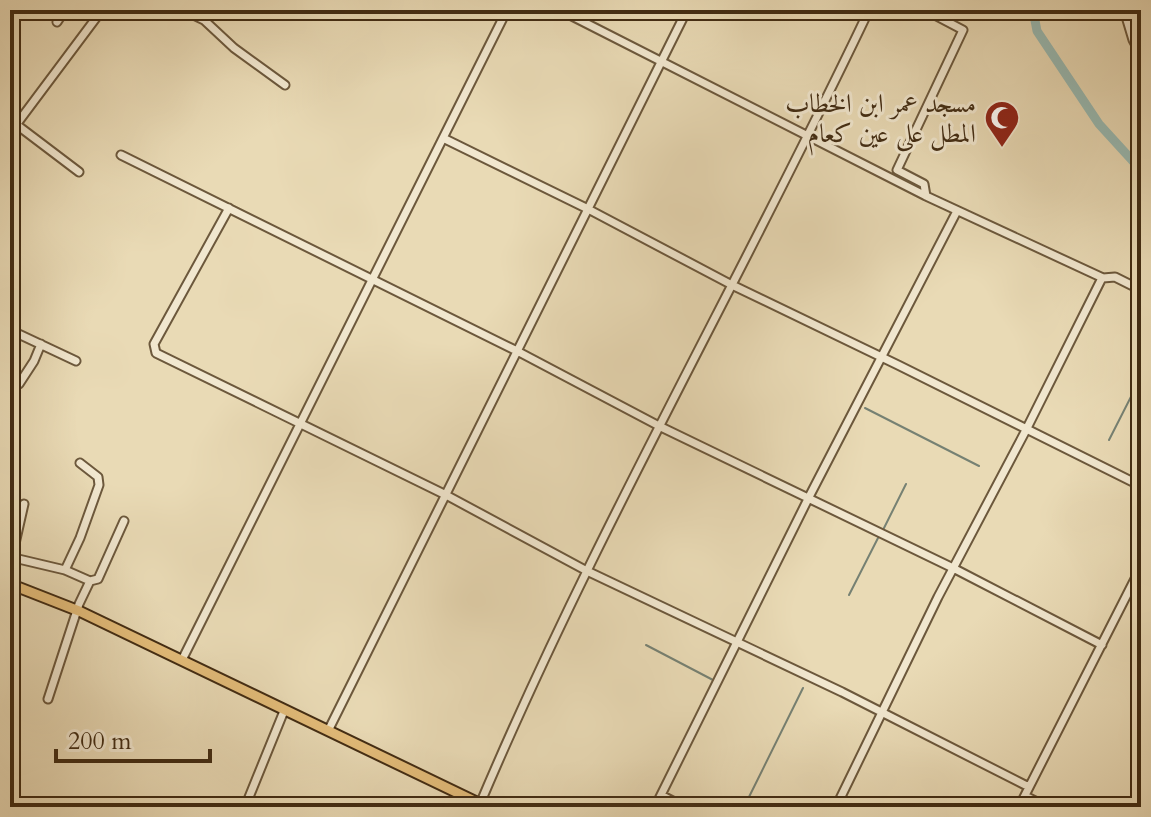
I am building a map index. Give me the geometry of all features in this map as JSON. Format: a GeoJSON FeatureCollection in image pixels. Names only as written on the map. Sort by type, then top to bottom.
{"type":"FeatureCollection","features":[{"type":"Feature","properties":{"kind":"main road"},"geometry":{"type":"LineString","coordinates":[[10,584],[79,611],[483,805]]}},
{"type":"Feature","properties":{"kind":"street"},"geometry":{"type":"LineString","coordinates":[[57,22],[65,10]]}},
{"type":"Feature","properties":{"kind":"street"},"geometry":{"type":"LineString","coordinates":[[10,133],[102,10]]}},
{"type":"Feature","properties":{"kind":"street"},"geometry":{"type":"LineString","coordinates":[[183,10],[204,20],[234,48],[285,85]]}},
{"type":"Feature","properties":{"kind":"street"},"geometry":{"type":"LineString","coordinates":[[204,20],[211,10]]}},
{"type":"Feature","properties":{"kind":"street"},"geometry":{"type":"LineString","coordinates":[[182,660],[507,10]]}},
{"type":"Feature","properties":{"kind":"street"},"geometry":{"type":"LineString","coordinates":[[560,10],[957,211],[1102,278],[1115,277],[1141,290]]}},
{"type":"Feature","properties":{"kind":"street"},"geometry":{"type":"LineString","coordinates":[[329,729],[687,10]]}},
{"type":"Feature","properties":{"kind":"street"},"geometry":{"type":"LineString","coordinates":[[483,805],[511,731],[587,571],[809,136],[869,10]]}},
{"type":"Feature","properties":{"kind":"street"},"geometry":{"type":"LineString","coordinates":[[925,10],[963,29],[897,170],[924,184],[926,196]]}},
{"type":"Feature","properties":{"kind":"street"},"geometry":{"type":"LineString","coordinates":[[1124,10],[1141,55]]}},
{"type":"Feature","properties":{"kind":"street"},"geometry":{"type":"LineString","coordinates":[[10,115],[79,172]]}},
{"type":"Feature","properties":{"kind":"street"},"geometry":{"type":"LineString","coordinates":[[443,138],[588,209],[732,285],[1141,486]]}},
{"type":"Feature","properties":{"kind":"street"},"geometry":{"type":"LineString","coordinates":[[121,155],[1102,645]]}},
{"type":"Feature","properties":{"kind":"street"},"geometry":{"type":"LineString","coordinates":[[229,208],[153,348],[156,353],[446,495],[587,571],[1029,787]]}},
{"type":"Feature","properties":{"kind":"street"},"geometry":{"type":"LineString","coordinates":[[655,807],[809,497],[957,211]]}},
{"type":"Feature","properties":{"kind":"street"},"geometry":{"type":"LineString","coordinates":[[836,807],[953,568],[1102,278]]}},
{"type":"Feature","properties":{"kind":"street"},"geometry":{"type":"LineString","coordinates":[[10,330],[76,361]]}},
{"type":"Feature","properties":{"kind":"street"},"geometry":{"type":"LineString","coordinates":[[19,384],[41,344]]}},
{"type":"Feature","properties":{"kind":"street"},"geometry":{"type":"LineString","coordinates":[[65,570],[99,485],[98,477],[80,463]]}},
{"type":"Feature","properties":{"kind":"street"},"geometry":{"type":"LineString","coordinates":[[24,504],[11,557],[65,570],[90,581],[98,579],[124,521]]}},
{"type":"Feature","properties":{"kind":"street"},"geometry":{"type":"LineString","coordinates":[[1019,807],[1141,567]]}},
{"type":"Feature","properties":{"kind":"street"},"geometry":{"type":"LineString","coordinates":[[48,699],[90,581]]}},
{"type":"Feature","properties":{"kind":"street"},"geometry":{"type":"LineString","coordinates":[[245,807],[284,711]]}},
{"type":"Feature","properties":{"kind":"street"},"geometry":{"type":"LineString","coordinates":[[661,795],[684,807]]}},
{"type":"Feature","properties":{"kind":"street"},"geometry":{"type":"LineString","coordinates":[[1025,796],[1047,807]]}},
{"type":"Feature","properties":{"kind":"waterway"},"geometry":{"type":"LineString","coordinates":[[1033,10],[1037,31],[1099,124],[1141,170]]}},
{"type":"Feature","properties":{"kind":"waterway"},"geometry":{"type":"LineString","coordinates":[[1109,440],[1141,377]]}},
{"type":"Feature","properties":{"kind":"waterway"},"geometry":{"type":"LineString","coordinates":[[865,408],[979,466]]}},
{"type":"Feature","properties":{"kind":"waterway"},"geometry":{"type":"LineString","coordinates":[[883,530],[906,484]]}},
{"type":"Feature","properties":{"kind":"waterway"},"geometry":{"type":"LineString","coordinates":[[849,595],[878,538]]}},
{"type":"Feature","properties":{"kind":"waterway"},"geometry":{"type":"LineString","coordinates":[[646,645],[713,680]]}},
{"type":"Feature","properties":{"kind":"waterway"},"geometry":{"type":"LineString","coordinates":[[744,807],[803,688]]}},
{"type":"Feature","properties":{"kind":"place","name":"مسجد عمر ابن الخطاب المطل على عين كعام"},"geometry":{"type":"Point","coordinates":[1002,149]}}]}
